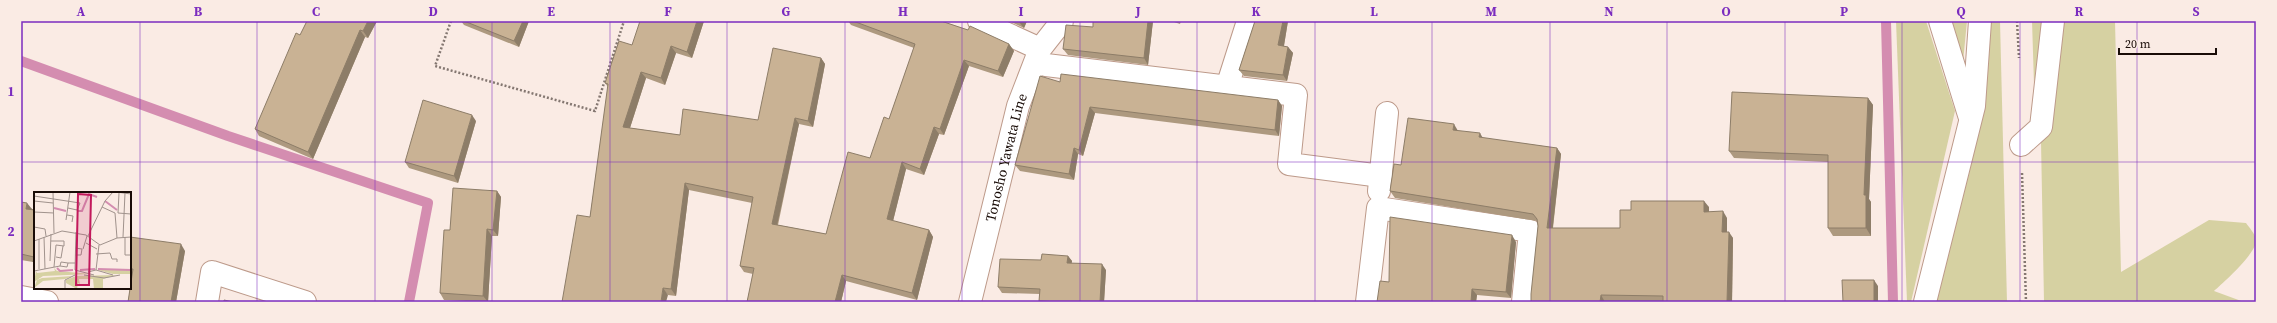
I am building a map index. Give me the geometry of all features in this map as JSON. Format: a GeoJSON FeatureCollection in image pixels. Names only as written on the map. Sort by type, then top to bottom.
{"type":"FeatureCollection","features":[{"type":"Feature","properties":{"kind":"street"},"geometry":{"type":"LineString","coordinates":[[979,21],[1043,57],[1227,87],[1296,96],[1289,164],[1381,176]]}},
{"type":"Feature","properties":{"kind":"street","name":"Tonosho Yawata Line"},"geometry":{"type":"LineString","coordinates":[[970,302],[1018,106],[1062,21]]}},
{"type":"Feature","properties":{"kind":"street"},"geometry":{"type":"LineString","coordinates":[[1227,87],[1248,21]]}},
{"type":"Feature","properties":{"kind":"street"},"geometry":{"type":"LineString","coordinates":[[1940,21],[1971,120]]}},
{"type":"Feature","properties":{"kind":"street"},"geometry":{"type":"LineString","coordinates":[[1925,302],[1974,106],[1980,21]]}},
{"type":"Feature","properties":{"kind":"street"},"geometry":{"type":"LineString","coordinates":[[2021,145],[2041,127],[2053,21]]}},
{"type":"Feature","properties":{"kind":"street"},"geometry":{"type":"LineString","coordinates":[[1367,302],[1387,113]]}},
{"type":"Feature","properties":{"kind":"street"},"geometry":{"type":"LineString","coordinates":[[1378,208],[1530,231],[1523,302]]}},
{"type":"Feature","properties":{"kind":"street"},"geometry":{"type":"LineString","coordinates":[[207,302],[212,272],[305,302]]}},
{"type":"Feature","properties":{"kind":"street"},"geometry":{"type":"LineString","coordinates":[[21,297],[47,302]]}},
{"type":"Feature","properties":{"kind":"path"},"geometry":{"type":"LineString","coordinates":[[451,21],[435,66],[595,111],[624,21]]}},
{"type":"Feature","properties":{"kind":"shaded area"},"geometry":{"type":"Polygon","coordinates":[[[1896,21],[1926,21],[1955,111],[1911,302],[1907,302],[1896,21]]]}},
{"type":"Feature","properties":{"kind":"shaded area"},"geometry":{"type":"Polygon","coordinates":[[[1952,21],[1967,21],[1963,62],[1952,21]]]}},
{"type":"Feature","properties":{"kind":"shaded area"},"geometry":{"type":"Polygon","coordinates":[[[1990,21],[2000,21],[2007,302],[1934,302],[1990,21]]]}},
{"type":"Feature","properties":{"kind":"shaded area"},"geometry":{"type":"Polygon","coordinates":[[[2032,21],[2042,21],[2034,85],[2032,21]]]}},
{"type":"Feature","properties":{"kind":"shaded area"},"geometry":{"type":"Polygon","coordinates":[[[2058,21],[2115,21],[2121,272],[2209,220],[2246,223],[2256,239],[2252,251],[2240,266],[2214,291],[2244,302],[2044,302],[2041,141],[2058,21]]]}},
{"type":"Feature","properties":{"kind":"building"},"geometry":{"type":"Polygon","coordinates":[[[307,21],[368,21],[363,31],[360,30],[308,152],[255,129],[296,33],[300,35],[307,21]]]}},
{"type":"Feature","properties":{"kind":"building"},"geometry":{"type":"Polygon","coordinates":[[[464,21],[523,21],[514,41],[464,21]]]}},
{"type":"Feature","properties":{"kind":"building"},"geometry":{"type":"Polygon","coordinates":[[[640,21],[697,21],[687,52],[671,46],[661,78],[641,72],[623,127],[680,135],[683,109],[758,120],[773,48],[821,58],[808,121],[795,118],[772,224],[826,234],[848,152],[870,158],[884,117],[889,119],[915,44],[853,21],[941,21],[968,30],[970,26],[1009,44],[998,71],[964,60],[940,129],[934,127],[920,169],[902,162],[887,219],[929,230],[912,293],[842,275],[835,302],[747,302],[754,268],[740,266],[753,197],[685,183],[671,289],[663,288],[661,302],[562,302],[577,215],[590,217],[608,84],[605,83],[619,41],[632,45],[640,21]]]}},
{"type":"Feature","properties":{"kind":"building"},"geometry":{"type":"Polygon","coordinates":[[[1093,21],[1148,21],[1144,58],[1063,49],[1066,25],[1093,27],[1093,21]]]}},
{"type":"Feature","properties":{"kind":"building"},"geometry":{"type":"Polygon","coordinates":[[[1255,21],[1283,21],[1278,45],[1288,47],[1283,75],[1239,70],[1255,21]]]}},
{"type":"Feature","properties":{"kind":"building"},"geometry":{"type":"Polygon","coordinates":[[[1061,74],[1278,100],[1275,130],[1090,107],[1079,150],[1074,148],[1069,174],[1015,165],[1040,76],[1060,82],[1061,74]]]}},
{"type":"Feature","properties":{"kind":"building"},"geometry":{"type":"Polygon","coordinates":[[[1732,92],[1868,98],[1864,195],[1866,195],[1866,228],[1828,228],[1828,155],[1729,151],[1732,92]]]}},
{"type":"Feature","properties":{"kind":"building"},"geometry":{"type":"Polygon","coordinates":[[[423,100],[472,115],[454,176],[405,162],[423,100]]]}},
{"type":"Feature","properties":{"kind":"building"},"geometry":{"type":"Polygon","coordinates":[[[1408,118],[1454,124],[1453,130],[1480,133],[1479,137],[1557,148],[1547,228],[1620,228],[1620,210],[1631,210],[1631,201],[1704,201],[1704,212],[1723,211],[1722,232],[1729,232],[1727,302],[1663,302],[1663,296],[1601,295],[1600,302],[1531,302],[1538,226],[1537,219],[1533,214],[1390,191],[1394,164],[1401,165],[1408,118]]]}},
{"type":"Feature","properties":{"kind":"building"},"geometry":{"type":"Polygon","coordinates":[[[453,188],[497,191],[493,230],[487,229],[483,296],[440,293],[444,230],[450,230],[453,188]]]}},
{"type":"Feature","properties":{"kind":"building"},"geometry":{"type":"Polygon","coordinates":[[[21,202],[27,203],[26,209],[34,210],[34,257],[21,254],[21,202]]]}},
{"type":"Feature","properties":{"kind":"building"},"geometry":{"type":"Polygon","coordinates":[[[1390,217],[1512,235],[1506,292],[1472,289],[1471,302],[1377,302],[1380,281],[1389,282],[1390,217]]]}},
{"type":"Feature","properties":{"kind":"building"},"geometry":{"type":"Polygon","coordinates":[[[131,237],[181,244],[171,302],[128,302],[133,269],[131,269],[131,237]]]}},
{"type":"Feature","properties":{"kind":"building"},"geometry":{"type":"Polygon","coordinates":[[[1042,254],[1068,256],[1067,263],[1102,264],[1100,302],[1039,301],[1040,289],[998,287],[1000,259],[1041,260],[1042,254]]]}},
{"type":"Feature","properties":{"kind":"building"},"geometry":{"type":"Polygon","coordinates":[[[1842,280],[1874,280],[1874,302],[1843,302],[1842,280]]]}},
{"type":"Feature","properties":{"kind":"waterway"},"geometry":{"type":"LineString","coordinates":[[1886,21],[1893,302]]}},
{"type":"Feature","properties":{"kind":"waterway"},"geometry":{"type":"LineString","coordinates":[[21,61],[228,136],[428,203],[409,302]]}}]}
